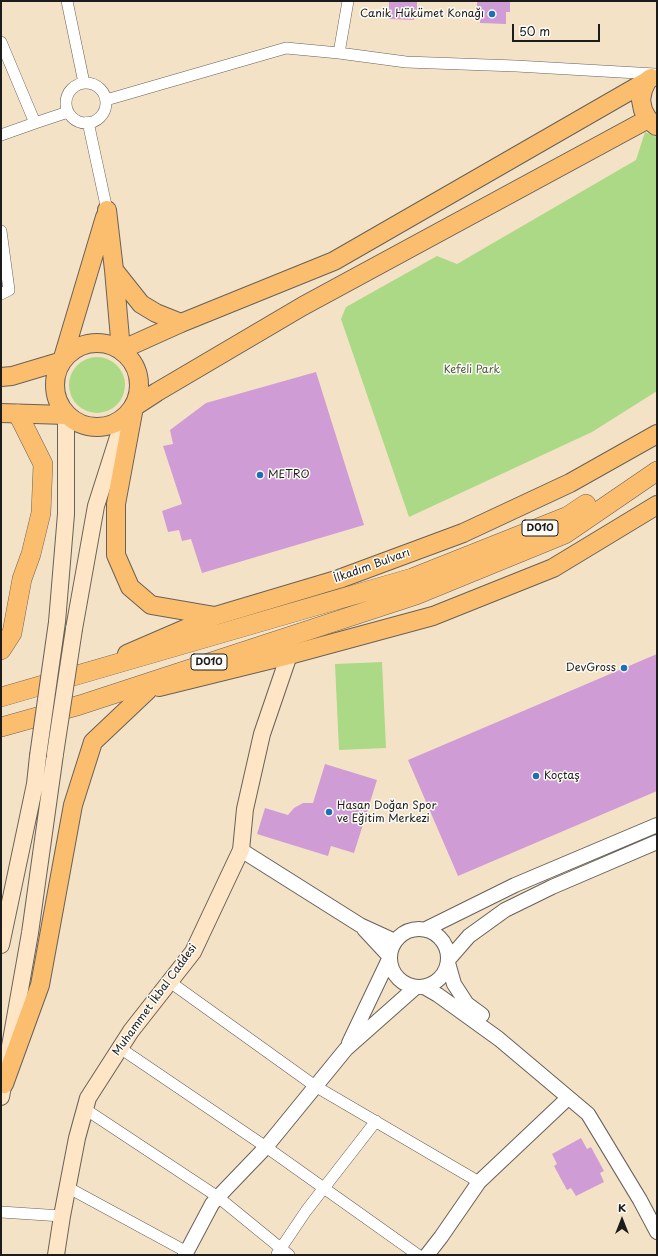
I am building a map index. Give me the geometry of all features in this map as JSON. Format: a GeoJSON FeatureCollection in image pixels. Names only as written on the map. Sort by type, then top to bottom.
{"type":"FeatureCollection","features":[{"type":"Feature","properties":{"kind":"highway"},"geometry":{"type":"LineString","coordinates":[[1,650],[12,633],[22,579],[31,554],[41,514],[43,464],[10,414]]}},
{"type":"Feature","properties":{"kind":"highway","name":"İlkadım Bulvarı"},"geometry":{"type":"LineString","coordinates":[[1,697],[77,675],[414,586],[568,516],[657,456]]}},
{"type":"Feature","properties":{"kind":"highway","name":"İlkadım Bulvarı"},"geometry":{"type":"LineString","coordinates":[[1,728],[80,705],[565,534],[657,471]]}},
{"type":"Feature","properties":{"kind":"main road"},"geometry":{"type":"LineString","coordinates":[[107,210],[62,361],[56,374],[54,389],[58,402],[66,414],[76,422],[89,427],[102,427],[114,424],[126,417],[134,407],[157,392],[303,306],[652,123],[643,110],[641,100],[643,90],[653,76]]}},
{"type":"Feature","properties":{"kind":"main road"},"geometry":{"type":"LineString","coordinates":[[120,350],[181,323],[334,261],[653,76]]}},
{"type":"Feature","properties":{"kind":"main road"},"geometry":{"type":"LineString","coordinates":[[107,210],[114,270],[120,350]]}},
{"type":"Feature","properties":{"kind":"main road"},"geometry":{"type":"LineString","coordinates":[[114,270],[141,304],[156,313],[181,323]]}},
{"type":"Feature","properties":{"kind":"main road"},"geometry":{"type":"LineString","coordinates":[[1,377],[12,376],[62,361],[71,352],[82,346],[96,343],[108,344],[120,350],[130,358],[140,382],[116,504],[116,556],[130,587],[151,605],[215,616]]}},
{"type":"Feature","properties":{"kind":"main road"},"geometry":{"type":"LineString","coordinates":[[2,1091],[30,933],[74,629],[96,506],[119,434],[134,407]]}},
{"type":"Feature","properties":{"kind":"main road"},"geometry":{"type":"LineString","coordinates":[[10,414],[66,414]]}},
{"type":"Feature","properties":{"kind":"main road"},"geometry":{"type":"LineString","coordinates":[[1,945],[35,784],[57,622],[66,514],[66,414]]}},
{"type":"Feature","properties":{"kind":"main road","name":"İlkadım Bulvarı"},"geometry":{"type":"LineString","coordinates":[[77,675],[215,616],[338,579],[463,533],[570,483],[657,434]]}},
{"type":"Feature","properties":{"kind":"main road","name":"İlkadım Bulvarı"},"geometry":{"type":"LineString","coordinates":[[80,705],[148,690],[288,655],[433,616],[553,568],[657,505]]}},
{"type":"Feature","properties":{"kind":"main road","name":"Muhammet İkbal Caddesi"},"geometry":{"type":"LineString","coordinates":[[56,1255],[67,1187],[77,1138],[88,1098],[131,1031],[193,952],[241,850],[245,809],[262,734],[288,655]]}},
{"type":"Feature","properties":{"kind":"main road"},"geometry":{"type":"LineString","coordinates":[[2,1091],[40,985],[73,804],[93,742],[148,690]]}},
{"type":"Feature","properties":{"kind":"street"},"geometry":{"type":"LineString","coordinates":[[68,1],[84,83]]}},
{"type":"Feature","properties":{"kind":"street"},"geometry":{"type":"LineString","coordinates":[[339,53],[348,1]]}},
{"type":"Feature","properties":{"kind":"street"},"geometry":{"type":"LineString","coordinates":[[1,42],[35,123]]}},
{"type":"Feature","properties":{"kind":"street"},"geometry":{"type":"LineString","coordinates":[[106,100],[286,48],[406,62],[516,66],[653,76]]}},
{"type":"Feature","properties":{"kind":"street"},"geometry":{"type":"LineString","coordinates":[[84,83],[92,83],[98,87],[104,93],[106,100],[102,115],[96,120],[88,122],[80,122],[73,118],[68,112],[66,105],[70,90],[76,85],[84,83]]}},
{"type":"Feature","properties":{"kind":"street"},"geometry":{"type":"LineString","coordinates":[[1,135],[68,112]]}},
{"type":"Feature","properties":{"kind":"street"},"geometry":{"type":"LineString","coordinates":[[88,122],[107,210]]}},
{"type":"Feature","properties":{"kind":"street"},"geometry":{"type":"LineString","coordinates":[[1,231],[9,290],[1,294]]}},
{"type":"Feature","properties":{"kind":"street"},"geometry":{"type":"LineString","coordinates":[[426,929],[515,885],[657,825]]}},
{"type":"Feature","properties":{"kind":"street"},"geometry":{"type":"LineString","coordinates":[[67,1187],[186,1254],[212,1204],[266,1146],[346,1049],[420,987],[434,983],[442,977],[447,969],[448,961],[469,936],[505,910],[552,887],[657,842]]}},
{"type":"Feature","properties":{"kind":"street"},"geometry":{"type":"LineString","coordinates":[[241,850],[360,925],[395,941]]}},
{"type":"Feature","properties":{"kind":"street"},"geometry":{"type":"LineString","coordinates":[[360,925],[390,957]]}},
{"type":"Feature","properties":{"kind":"street"},"geometry":{"type":"LineString","coordinates":[[582,1109],[561,1079],[467,1004],[454,984],[448,961],[447,949],[443,940],[435,933],[426,929],[417,929],[409,930],[395,941],[391,949],[391,966],[394,974],[400,980],[408,985],[420,987],[438,995],[499,1039],[568,1098],[588,1114],[640,1200],[657,1232]]}},
{"type":"Feature","properties":{"kind":"street"},"geometry":{"type":"LineString","coordinates":[[346,1049],[390,957]]}},
{"type":"Feature","properties":{"kind":"street"},"geometry":{"type":"LineString","coordinates":[[170,982],[315,1086],[479,1182]]}},
{"type":"Feature","properties":{"kind":"street"},"geometry":{"type":"LineString","coordinates":[[120,1048],[266,1146],[324,1188],[428,1254],[479,1182],[568,1098]]}},
{"type":"Feature","properties":{"kind":"street"},"geometry":{"type":"LineString","coordinates":[[85,1109],[218,1197],[282,1253],[306,1211],[376,1121]]}},
{"type":"Feature","properties":{"kind":"street"},"geometry":{"type":"LineString","coordinates":[[1,1212],[62,1216]]}},
{"type":"Feature","properties":{"kind":"green space","name":"Kefeli Park"},"geometry":{"type":"Polygon","coordinates":[[[645,132],[657,137],[657,391],[592,432],[409,517],[341,319],[346,307],[437,256],[457,264],[636,160],[645,132]]]}},
{"type":"Feature","properties":{"kind":"green space"},"geometry":{"type":"Polygon","coordinates":[[[92,357],[102,357],[117,365],[123,374],[125,385],[123,396],[117,405],[102,413],[92,413],[81,408],[74,401],[69,390],[69,380],[74,369],[81,362],[92,357]]]}},
{"type":"Feature","properties":{"kind":"green space"},"geometry":{"type":"Polygon","coordinates":[[[382,662],[386,748],[339,750],[335,664],[382,662]]]}},
{"type":"Feature","properties":{"kind":"building","name":"Canik Hükümet Konağı"},"geometry":{"type":"Polygon","coordinates":[[[389,1],[417,1],[417,14],[415,14],[414,20],[389,19],[389,1]]]}},
{"type":"Feature","properties":{"kind":"building","name":"Canik Hükümet Konağı"},"geometry":{"type":"Polygon","coordinates":[[[477,1],[510,1],[510,12],[506,12],[506,24],[480,23],[480,16],[477,16],[477,1]]]}},
{"type":"Feature","properties":{"kind":"building","name":"METRO"},"geometry":{"type":"Polygon","coordinates":[[[316,372],[364,525],[202,573],[191,539],[182,541],[179,530],[168,532],[162,511],[182,504],[163,446],[173,444],[170,430],[206,403],[316,372]]]}},
{"type":"Feature","properties":{"kind":"building","name":"Koçtaş"},"geometry":{"type":"Polygon","coordinates":[[[657,654],[657,791],[458,876],[408,760],[657,654]]]}},
{"type":"Feature","properties":{"kind":"building","name":"Hasan Doğan Spor ve Eğitim Merkezi"},"geometry":{"type":"Polygon","coordinates":[[[325,764],[377,780],[354,853],[331,846],[328,856],[257,834],[265,808],[288,815],[294,808],[303,803],[313,803],[325,764]]]}},
{"type":"Feature","properties":{"kind":"building"},"geometry":{"type":"Polygon","coordinates":[[[581,1138],[587,1149],[591,1147],[604,1171],[600,1173],[604,1182],[576,1196],[571,1188],[567,1190],[554,1166],[557,1164],[552,1154],[581,1138]]]}},
{"type":"Feature","properties":{"kind":"place","name":"Canik Hükümet Konağı"},"geometry":{"type":"Point","coordinates":[492,14]}},
{"type":"Feature","properties":{"kind":"place","name":"METRO"},"geometry":{"type":"Point","coordinates":[260,475]}},
{"type":"Feature","properties":{"kind":"place","name":"DevGross"},"geometry":{"type":"Point","coordinates":[624,668]}},
{"type":"Feature","properties":{"kind":"place","name":"Koçtaş"},"geometry":{"type":"Point","coordinates":[536,776]}},
{"type":"Feature","properties":{"kind":"place","name":"Hasan Doğan Spor ve Eğitim Merkezi"},"geometry":{"type":"Point","coordinates":[329,812]}}]}
